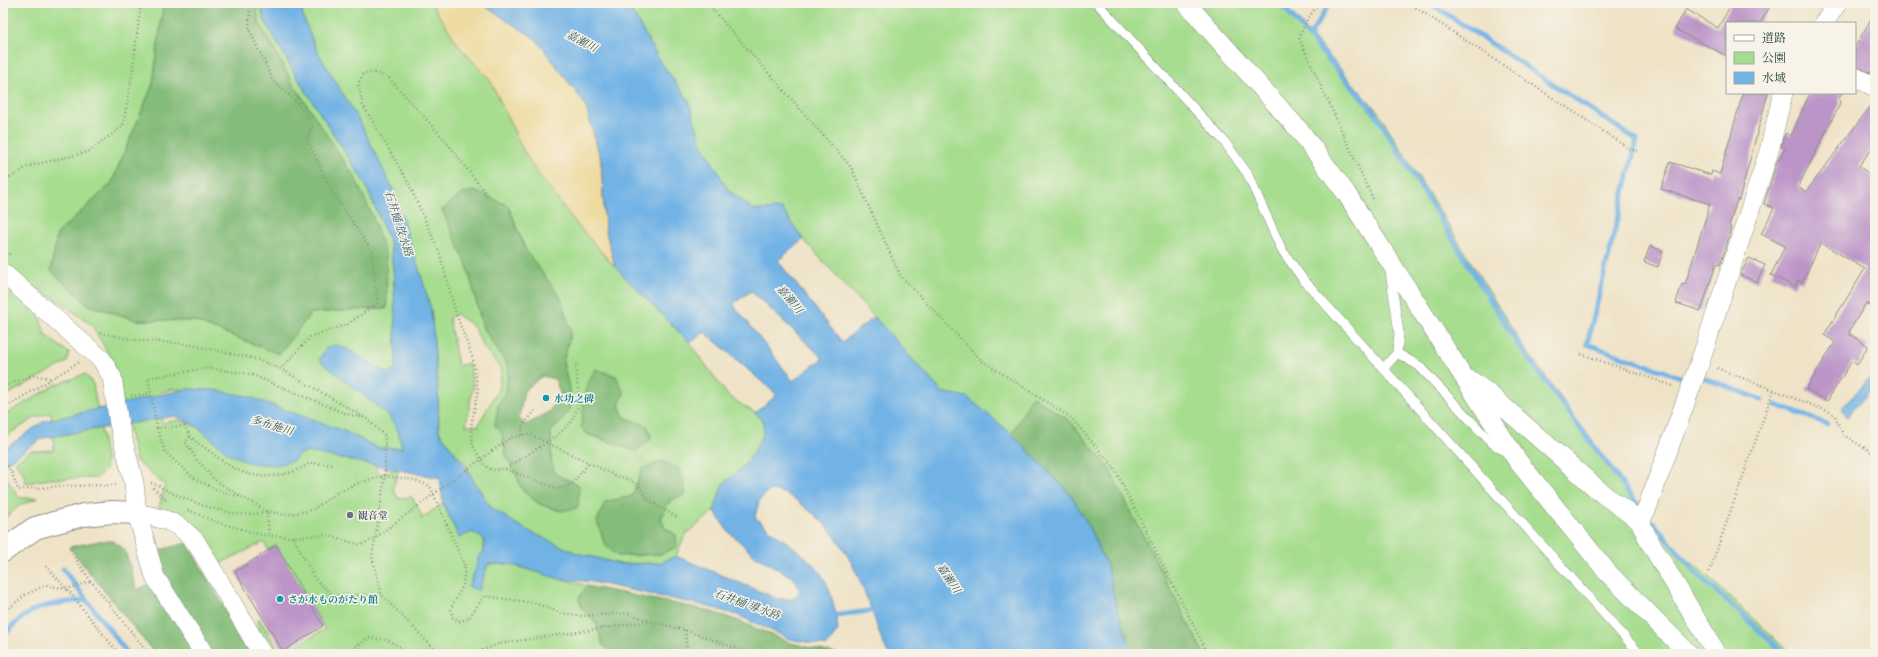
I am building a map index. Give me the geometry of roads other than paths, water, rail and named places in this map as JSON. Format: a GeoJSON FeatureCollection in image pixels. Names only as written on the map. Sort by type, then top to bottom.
{"type":"FeatureCollection","features":[{"type":"Feature","properties":{"kind":"street"},"geometry":{"type":"LineString","coordinates":[[1186,3],[1300,131],[1346,193],[1517,460],[1608,573],[1689,654]]}},
{"type":"Feature","properties":{"kind":"street"},"geometry":{"type":"LineString","coordinates":[[1825,22],[1837,3]]}},
{"type":"Feature","properties":{"kind":"street"},"geometry":{"type":"LineString","coordinates":[[1856,78],[1875,87]]}},
{"type":"Feature","properties":{"kind":"street"},"geometry":{"type":"LineString","coordinates":[[1640,522],[1647,508],[1700,362],[1769,151],[1782,94]]}},
{"type":"Feature","properties":{"kind":"street"},"geometry":{"type":"LineString","coordinates":[[9,266],[102,360],[112,377],[119,424],[134,482],[137,513],[155,577],[204,654]]}},
{"type":"Feature","properties":{"kind":"street"},"geometry":{"type":"LineString","coordinates":[[1461,374],[1489,394],[1604,495],[1640,522],[1648,540],[1717,654]]}},
{"type":"Feature","properties":{"kind":"street"},"geometry":{"type":"LineString","coordinates":[[3,550],[35,528],[84,515],[112,512],[137,513],[169,520],[184,529],[196,542],[262,654]]}},
{"type":"Feature","properties":{"kind":"lane"},"geometry":{"type":"LineString","coordinates":[[1098,3],[1224,141],[1248,173],[1282,250],[1302,278],[1640,654]]}},
{"type":"Feature","properties":{"kind":"lane"},"geometry":{"type":"LineString","coordinates":[[1384,368],[1397,353],[1399,333],[1388,260]]}},
{"type":"Feature","properties":{"kind":"lane"},"geometry":{"type":"LineString","coordinates":[[1397,353],[1419,366],[1492,443],[1517,460]]}},
{"type":"Feature","properties":{"kind":"water"},"geometry":{"type":"Polygon","coordinates":[[[263,3],[301,3],[303,17],[316,49],[361,124],[394,192],[431,309],[438,390],[439,432],[462,462],[491,508],[526,530],[576,553],[620,564],[660,563],[676,556],[778,599],[793,599],[800,591],[795,579],[754,555],[727,530],[714,511],[723,484],[741,469],[753,454],[763,435],[764,421],[755,413],[777,395],[705,332],[690,343],[615,267],[605,228],[601,160],[585,104],[536,39],[480,3],[627,3],[661,63],[688,99],[701,142],[728,190],[754,210],[782,209],[803,239],[778,261],[842,342],[874,317],[942,392],[967,397],[1012,434],[1070,494],[1086,521],[1107,566],[1118,612],[1133,654],[889,654],[882,641],[862,586],[840,543],[819,519],[802,504],[789,496],[775,491],[769,490],[759,501],[755,517],[812,563],[826,582],[834,606],[838,630],[827,646],[790,639],[737,615],[706,606],[593,582],[560,579],[509,564],[488,564],[479,590],[468,587],[477,566],[478,558],[484,551],[484,539],[472,532],[459,538],[443,503],[440,478],[308,452],[299,454],[293,461],[277,465],[250,463],[229,454],[198,427],[175,416],[43,438],[3,465],[3,450],[44,421],[187,389],[213,390],[247,396],[344,431],[378,448],[402,448],[398,430],[389,416],[319,360],[326,348],[336,345],[347,349],[386,373],[393,372],[396,367],[394,278],[390,243],[365,183],[297,77],[263,18],[263,3]],[[751,291],[733,304],[793,381],[823,358],[751,291]]]}},
{"type":"Feature","properties":{"kind":"water"},"geometry":{"type":"Polygon","coordinates":[[[1875,372],[1875,385],[1847,417],[1842,408],[1875,372]]]}},
{"type":"Feature","properties":{"kind":"waterway"},"geometry":{"type":"LineString","coordinates":[[1280,3],[1375,113],[1517,343],[1637,504]]}},
{"type":"Feature","properties":{"kind":"waterway"},"geometry":{"type":"LineString","coordinates":[[1309,37],[1330,3]]}},
{"type":"Feature","properties":{"kind":"waterway"},"geometry":{"type":"LineString","coordinates":[[1430,3],[1637,140],[1587,344],[1683,378]]}},
{"type":"Feature","properties":{"kind":"waterway"},"geometry":{"type":"LineString","coordinates":[[1702,377],[1762,400]]}},
{"type":"Feature","properties":{"kind":"waterway"},"geometry":{"type":"LineString","coordinates":[[1776,405],[1827,424]]}},
{"type":"Feature","properties":{"kind":"waterway"},"geometry":{"type":"LineString","coordinates":[[1653,522],[1694,571],[1785,654]]}},
{"type":"Feature","properties":{"kind":"waterway"},"geometry":{"type":"LineString","coordinates":[[63,569],[128,654]]}},
{"type":"Feature","properties":{"kind":"waterway"},"geometry":{"type":"LineString","coordinates":[[3,637],[12,626],[30,612],[50,605],[87,600]]}},
{"type":"Feature","properties":{"kind":"waterway"},"geometry":{"type":"LineString","coordinates":[[830,616],[877,610]]}},
{"type":"Feature","properties":{"kind":"place","name":"水功之碑"},"geometry":{"type":"Point","coordinates":[546,398]}},
{"type":"Feature","properties":{"kind":"place","name":"観音堂"},"geometry":{"type":"Point","coordinates":[350,515]}},
{"type":"Feature","properties":{"kind":"place","name":"さが水ものがたり館"},"geometry":{"type":"Point","coordinates":[280,599]}},
{"type":"Feature","properties":{"kind":"water label","name":"嘉瀬川"},"geometry":{"type":"Point","coordinates":[582,41]}},
{"type":"Feature","properties":{"kind":"water label","name":"石井樋 放水路"},"geometry":{"type":"Point","coordinates":[399,223]}},
{"type":"Feature","properties":{"kind":"water label","name":"嘉瀬川"},"geometry":{"type":"Point","coordinates":[790,299]}},
{"type":"Feature","properties":{"kind":"water label","name":"多布施川"},"geometry":{"type":"Point","coordinates":[272,425]}},
{"type":"Feature","properties":{"kind":"water label","name":"嘉瀬川"},"geometry":{"type":"Point","coordinates":[949,578]}},
{"type":"Feature","properties":{"kind":"water label","name":"石井樋 導水路"},"geometry":{"type":"Point","coordinates":[747,604]}}]}
